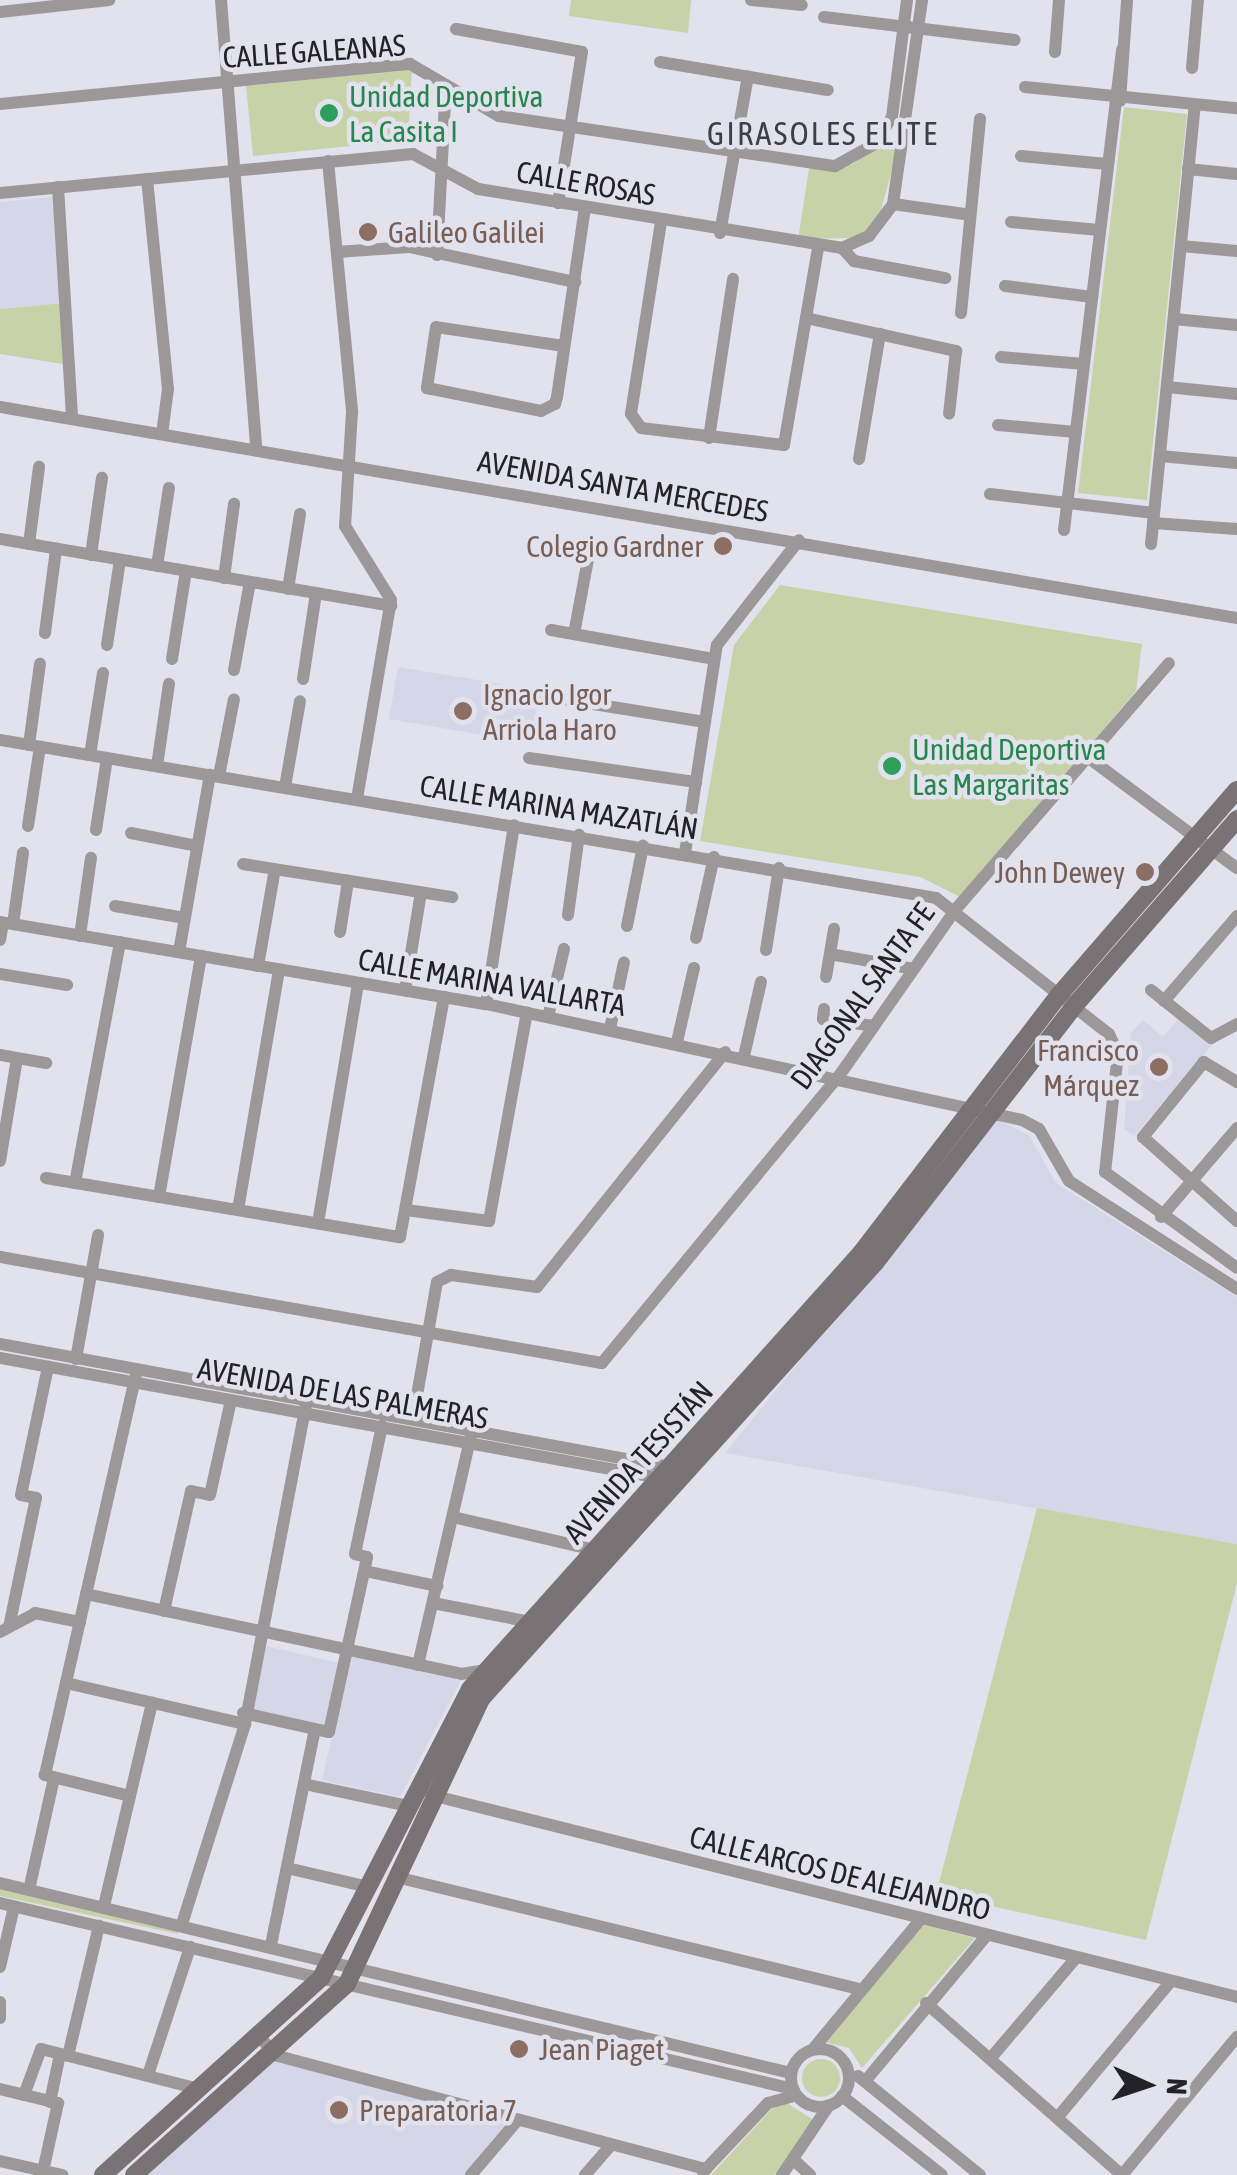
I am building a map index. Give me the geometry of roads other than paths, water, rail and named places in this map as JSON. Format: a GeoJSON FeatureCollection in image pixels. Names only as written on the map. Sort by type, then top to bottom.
{"type":"FeatureCollection","features":[{"type":"Feature","properties":{"kind":"street"},"geometry":{"type":"LineString","coordinates":[[0,12],[109,0]]}},
{"type":"Feature","properties":{"kind":"street"},"geometry":{"type":"LineString","coordinates":[[221,0],[256,450]]}},
{"type":"Feature","properties":{"kind":"street"},"geometry":{"type":"LineString","coordinates":[[753,0],[802,5]]}},
{"type":"Feature","properties":{"kind":"street"},"geometry":{"type":"LineString","coordinates":[[904,26],[907,0]]}},
{"type":"Feature","properties":{"kind":"street"},"geometry":{"type":"LineString","coordinates":[[922,0],[893,204],[964,214]]}},
{"type":"Feature","properties":{"kind":"street"},"geometry":{"type":"LineString","coordinates":[[1054,52],[1059,0]]}},
{"type":"Feature","properties":{"kind":"street"},"geometry":{"type":"LineString","coordinates":[[1064,530],[1127,0]]}},
{"type":"Feature","properties":{"kind":"street"},"geometry":{"type":"LineString","coordinates":[[1192,68],[1198,0]]}},
{"type":"Feature","properties":{"kind":"street"},"geometry":{"type":"LineString","coordinates":[[824,17],[1015,40]]}},
{"type":"Feature","properties":{"kind":"street","name":"CALLE GALEANAS"},"geometry":{"type":"LineString","coordinates":[[0,104],[410,64],[489,113],[819,167],[852,160],[892,117],[904,26]]}},
{"type":"Feature","properties":{"kind":"street"},"geometry":{"type":"LineString","coordinates":[[456,29],[575,47],[584,60],[558,203]]}},
{"type":"Feature","properties":{"kind":"street"},"geometry":{"type":"LineString","coordinates":[[660,62],[828,90]]}},
{"type":"Feature","properties":{"kind":"street"},"geometry":{"type":"LineString","coordinates":[[720,233],[748,76]]}},
{"type":"Feature","properties":{"kind":"street"},"geometry":{"type":"LineString","coordinates":[[437,255],[446,85]]}},
{"type":"Feature","properties":{"kind":"street"},"geometry":{"type":"LineString","coordinates":[[1025,87],[1237,108]]}},
{"type":"Feature","properties":{"kind":"street"},"geometry":{"type":"LineString","coordinates":[[1151,544],[1195,104]]}},
{"type":"Feature","properties":{"kind":"street"},"geometry":{"type":"LineString","coordinates":[[960,313],[964,214],[980,118]]}},
{"type":"Feature","properties":{"kind":"street","name":"CALLE ROSAS"},"geometry":{"type":"LineString","coordinates":[[0,193],[404,154],[441,168],[466,186],[818,249],[842,248],[870,236],[893,204]]}},
{"type":"Feature","properties":{"kind":"street"},"geometry":{"type":"LineString","coordinates":[[1022,156],[1107,164]]}},
{"type":"Feature","properties":{"kind":"street"},"geometry":{"type":"LineString","coordinates":[[328,161],[350,465],[347,535],[386,581],[391,606],[356,799]]}},
{"type":"Feature","properties":{"kind":"street"},"geometry":{"type":"LineString","coordinates":[[1188,170],[1237,174]]}},
{"type":"Feature","properties":{"kind":"street"},"geometry":{"type":"LineString","coordinates":[[146,179],[168,389],[162,434]]}},
{"type":"Feature","properties":{"kind":"street"},"geometry":{"type":"LineString","coordinates":[[58,188],[72,418]]}},
{"type":"Feature","properties":{"kind":"street"},"geometry":{"type":"LineString","coordinates":[[564,346],[444,326],[431,334],[424,379],[434,394],[541,411],[555,404],[575,282],[585,208]]}},
{"type":"Feature","properties":{"kind":"street"},"geometry":{"type":"LineString","coordinates":[[660,222],[630,414],[642,428],[777,450],[788,437],[818,249]]}},
{"type":"Feature","properties":{"kind":"street"},"geometry":{"type":"LineString","coordinates":[[1011,222],[1100,230]]}},
{"type":"Feature","properties":{"kind":"street"},"geometry":{"type":"LineString","coordinates":[[337,252],[409,246],[575,282]]}},
{"type":"Feature","properties":{"kind":"street"},"geometry":{"type":"LineString","coordinates":[[1181,246],[1237,251]]}},
{"type":"Feature","properties":{"kind":"street"},"geometry":{"type":"LineString","coordinates":[[842,248],[854,261],[945,278]]}},
{"type":"Feature","properties":{"kind":"street"},"geometry":{"type":"LineString","coordinates":[[709,438],[733,279]]}},
{"type":"Feature","properties":{"kind":"street"},"geometry":{"type":"LineString","coordinates":[[1005,286],[1092,296]]}},
{"type":"Feature","properties":{"kind":"street"},"geometry":{"type":"LineString","coordinates":[[806,318],[949,347],[958,359],[949,414]]}},
{"type":"Feature","properties":{"kind":"street"},"geometry":{"type":"LineString","coordinates":[[1174,319],[1237,325]]}},
{"type":"Feature","properties":{"kind":"street"},"geometry":{"type":"LineString","coordinates":[[859,460],[880,334]]}},
{"type":"Feature","properties":{"kind":"street"},"geometry":{"type":"LineString","coordinates":[[1002,357],[1084,364]]}},
{"type":"Feature","properties":{"kind":"street"},"geometry":{"type":"LineString","coordinates":[[1167,387],[1237,394]]}},
{"type":"Feature","properties":{"kind":"street","name":"AVENIDA SANTA MERCEDES"},"geometry":{"type":"LineString","coordinates":[[0,407],[798,540],[1237,618]]}},
{"type":"Feature","properties":{"kind":"street"},"geometry":{"type":"LineString","coordinates":[[998,425],[1076,432]]}},
{"type":"Feature","properties":{"kind":"street"},"geometry":{"type":"LineString","coordinates":[[1160,456],[1237,462]]}},
{"type":"Feature","properties":{"kind":"street"},"geometry":{"type":"LineString","coordinates":[[28,544],[39,467]]}},
{"type":"Feature","properties":{"kind":"street"},"geometry":{"type":"LineString","coordinates":[[91,555],[102,478]]}},
{"type":"Feature","properties":{"kind":"street"},"geometry":{"type":"LineString","coordinates":[[157,566],[169,488]]}},
{"type":"Feature","properties":{"kind":"street"},"geometry":{"type":"LineString","coordinates":[[990,494],[1068,502],[1237,529]]}},
{"type":"Feature","properties":{"kind":"street"},"geometry":{"type":"LineString","coordinates":[[224,578],[234,504]]}},
{"type":"Feature","properties":{"kind":"street"},"geometry":{"type":"LineString","coordinates":[[288,588],[300,514]]}},
{"type":"Feature","properties":{"kind":"street"},"geometry":{"type":"LineString","coordinates":[[0,540],[391,606]]}},
{"type":"Feature","properties":{"kind":"street"},"geometry":{"type":"LineString","coordinates":[[685,853],[713,660],[723,632],[798,540]]}},
{"type":"Feature","properties":{"kind":"street"},"geometry":{"type":"LineString","coordinates":[[44,633],[56,549]]}},
{"type":"Feature","properties":{"kind":"street"},"geometry":{"type":"LineString","coordinates":[[574,634],[588,559]]}},
{"type":"Feature","properties":{"kind":"street"},"geometry":{"type":"LineString","coordinates":[[107,645],[120,560]]}},
{"type":"Feature","properties":{"kind":"street"},"geometry":{"type":"LineString","coordinates":[[172,659],[186,571]]}},
{"type":"Feature","properties":{"kind":"street"},"geometry":{"type":"LineString","coordinates":[[234,670],[250,582]]}},
{"type":"Feature","properties":{"kind":"street"},"geometry":{"type":"LineString","coordinates":[[303,679],[316,593]]}},
{"type":"Feature","properties":{"kind":"street"},"geometry":{"type":"LineString","coordinates":[[552,630],[713,660]]}},
{"type":"Feature","properties":{"kind":"street","name":"DIAGONAL SANTA FE"},"geometry":{"type":"LineString","coordinates":[[428,1332],[602,1363],[839,1076],[956,909],[1169,663]]}},
{"type":"Feature","properties":{"kind":"street"},"geometry":{"type":"LineString","coordinates":[[28,826],[40,664]]}},
{"type":"Feature","properties":{"kind":"street"},"geometry":{"type":"LineString","coordinates":[[90,755],[103,673]]}},
{"type":"Feature","properties":{"kind":"street"},"geometry":{"type":"LineString","coordinates":[[156,766],[169,684]]}},
{"type":"Feature","properties":{"kind":"street"},"geometry":{"type":"LineString","coordinates":[[538,695],[706,722]]}},
{"type":"Feature","properties":{"kind":"street"},"geometry":{"type":"LineString","coordinates":[[179,952],[197,846],[234,699]]}},
{"type":"Feature","properties":{"kind":"street"},"geometry":{"type":"LineString","coordinates":[[285,787],[300,701]]}},
{"type":"Feature","properties":{"kind":"street","name":"CALLE MARINA MAZATLÁN"},"geometry":{"type":"LineString","coordinates":[[0,740],[916,891],[956,909],[1068,1000],[1118,1053],[1106,1152],[1111,1181]]}},
{"type":"Feature","properties":{"kind":"street"},"geometry":{"type":"LineString","coordinates":[[1086,756],[1237,868]]}},
{"type":"Feature","properties":{"kind":"street"},"geometry":{"type":"LineString","coordinates":[[96,830],[107,758]]}},
{"type":"Feature","properties":{"kind":"street"},"geometry":{"type":"LineString","coordinates":[[530,758],[696,782]]}},
{"type":"Feature","properties":{"kind":"street","name":"AVENIDA TESISTÁN"},"geometry":{"type":"LineString","coordinates":[[103,2175],[321,1978],[456,1708],[596,1550],[673,1476],[875,1263],[992,1112],[1068,1000],[1194,838],[1237,790]]}},
{"type":"Feature","properties":{"kind":"street","name":"AVENIDA TESISTÁN"},"geometry":{"type":"LineString","coordinates":[[134,2175],[274,2055],[347,1984],[432,1795],[481,1699],[861,1253],[972,1108],[1237,819]]}},
{"type":"Feature","properties":{"kind":"street"},"geometry":{"type":"LineString","coordinates":[[486,1004],[514,825]]}},
{"type":"Feature","properties":{"kind":"street"},"geometry":{"type":"LineString","coordinates":[[130,834],[197,846]]}},
{"type":"Feature","properties":{"kind":"street"},"geometry":{"type":"LineString","coordinates":[[568,915],[578,835]]}},
{"type":"Feature","properties":{"kind":"street"},"geometry":{"type":"LineString","coordinates":[[627,926],[643,846]]}},
{"type":"Feature","properties":{"kind":"street"},"geometry":{"type":"LineString","coordinates":[[0,940],[23,853]]}},
{"type":"Feature","properties":{"kind":"street"},"geometry":{"type":"LineString","coordinates":[[80,936],[91,858]]}},
{"type":"Feature","properties":{"kind":"street"},"geometry":{"type":"LineString","coordinates":[[696,938],[714,858]]}},
{"type":"Feature","properties":{"kind":"street"},"geometry":{"type":"LineString","coordinates":[[243,864],[452,897]]}},
{"type":"Feature","properties":{"kind":"street"},"geometry":{"type":"LineString","coordinates":[[766,950],[779,868]]}},
{"type":"Feature","properties":{"kind":"street"},"geometry":{"type":"LineString","coordinates":[[258,966],[275,869]]}},
{"type":"Feature","properties":{"kind":"street"},"geometry":{"type":"LineString","coordinates":[[340,932],[348,881]]}},
{"type":"Feature","properties":{"kind":"street"},"geometry":{"type":"LineString","coordinates":[[405,990],[421,892]]}},
{"type":"Feature","properties":{"kind":"street"},"geometry":{"type":"LineString","coordinates":[[115,906],[185,918]]}},
{"type":"Feature","properties":{"kind":"street"},"geometry":{"type":"LineString","coordinates":[[1164,1000],[1237,916]]}},
{"type":"Feature","properties":{"kind":"street","name":"CALLE MARINA VALLARTA"},"geometry":{"type":"LineString","coordinates":[[5,923],[486,1004],[839,1076],[992,1112],[1038,1129],[1069,1182],[1237,1289]]}},
{"type":"Feature","properties":{"kind":"street"},"geometry":{"type":"LineString","coordinates":[[826,978],[834,929]]}},
{"type":"Feature","properties":{"kind":"street"},"geometry":{"type":"LineString","coordinates":[[75,1183],[120,942]]}},
{"type":"Feature","properties":{"kind":"street"},"geometry":{"type":"LineString","coordinates":[[548,1016],[564,949]]}},
{"type":"Feature","properties":{"kind":"street"},"geometry":{"type":"LineString","coordinates":[[830,954],[914,968]]}},
{"type":"Feature","properties":{"kind":"street"},"geometry":{"type":"LineString","coordinates":[[160,1197],[201,956]]}},
{"type":"Feature","properties":{"kind":"street"},"geometry":{"type":"LineString","coordinates":[[610,1029],[624,962]]}},
{"type":"Feature","properties":{"kind":"street"},"geometry":{"type":"LineString","coordinates":[[676,1042],[694,968]]}},
{"type":"Feature","properties":{"kind":"street"},"geometry":{"type":"LineString","coordinates":[[238,1210],[279,969]]}},
{"type":"Feature","properties":{"kind":"street"},"geometry":{"type":"LineString","coordinates":[[0,974],[67,985]]}},
{"type":"Feature","properties":{"kind":"street"},"geometry":{"type":"LineString","coordinates":[[318,1223],[358,982]]}},
{"type":"Feature","properties":{"kind":"street"},"geometry":{"type":"LineString","coordinates":[[744,1056],[761,982]]}},
{"type":"Feature","properties":{"kind":"street"},"geometry":{"type":"LineString","coordinates":[[1151,990],[1211,1038],[1237,1024]]}},
{"type":"Feature","properties":{"kind":"street"},"geometry":{"type":"LineString","coordinates":[[46,1178],[400,1237],[444,997]]}},
{"type":"Feature","properties":{"kind":"street"},"geometry":{"type":"LineString","coordinates":[[824,1009],[822,1019],[874,1026]]}},
{"type":"Feature","properties":{"kind":"street"},"geometry":{"type":"LineString","coordinates":[[406,1210],[490,1221],[527,1012]]}},
{"type":"Feature","properties":{"kind":"street"},"geometry":{"type":"LineString","coordinates":[[413,1418],[428,1332],[443,1276],[537,1287],[724,1052]]}},
{"type":"Feature","properties":{"kind":"street"},"geometry":{"type":"LineString","coordinates":[[0,1054],[46,1062]]}},
{"type":"Feature","properties":{"kind":"street"},"geometry":{"type":"LineString","coordinates":[[0,1161],[4,1106],[17,1058]]}},
{"type":"Feature","properties":{"kind":"street"},"geometry":{"type":"LineString","coordinates":[[1237,1082],[1204,1062],[1145,1130],[1147,1144],[1189,1184],[1237,1221]]}},
{"type":"Feature","properties":{"kind":"street"},"geometry":{"type":"LineString","coordinates":[[1161,1217],[1237,1128]]}},
{"type":"Feature","properties":{"kind":"street"},"geometry":{"type":"LineString","coordinates":[[1095,1200],[1111,1181],[1237,1268]]}},
{"type":"Feature","properties":{"kind":"street"},"geometry":{"type":"LineString","coordinates":[[76,1359],[98,1235]]}},
{"type":"Feature","properties":{"kind":"street"},"geometry":{"type":"LineString","coordinates":[[0,1257],[428,1332]]}},
{"type":"Feature","properties":{"kind":"street","name":"AVENIDA DE LAS PALMERAS"},"geometry":{"type":"LineString","coordinates":[[0,1344],[76,1359],[231,1400],[413,1418],[673,1476]]}},
{"type":"Feature","properties":{"kind":"street","name":"AVENIDA DE LAS PALMERAS"},"geometry":{"type":"LineString","coordinates":[[0,1358],[48,1368],[136,1375],[306,1407],[382,1426],[472,1434]]}},
{"type":"Feature","properties":{"kind":"street"},"geometry":{"type":"LineString","coordinates":[[4,1629],[36,1498],[21,1494],[48,1368]]}},
{"type":"Feature","properties":{"kind":"street"},"geometry":{"type":"LineString","coordinates":[[130,1796],[44,1775],[136,1375]]}},
{"type":"Feature","properties":{"kind":"street"},"geometry":{"type":"LineString","coordinates":[[164,1611],[191,1491],[210,1495],[231,1400]]}},
{"type":"Feature","properties":{"kind":"street"},"geometry":{"type":"LineString","coordinates":[[168,1942],[178,1923],[244,1719],[306,1407]]}},
{"type":"Feature","properties":{"kind":"street"},"geometry":{"type":"LineString","coordinates":[[271,1944],[304,1784],[348,1650],[368,1557],[355,1554],[382,1426]]}},
{"type":"Feature","properties":{"kind":"street"},"geometry":{"type":"LineString","coordinates":[[418,1665],[472,1434]]}},
{"type":"Feature","properties":{"kind":"street"},"geometry":{"type":"LineString","coordinates":[[453,1517],[596,1550]]}},
{"type":"Feature","properties":{"kind":"street"},"geometry":{"type":"LineString","coordinates":[[365,1570],[436,1586]]}},
{"type":"Feature","properties":{"kind":"street"},"geometry":{"type":"LineString","coordinates":[[86,1594],[456,1673],[489,1669]]}},
{"type":"Feature","properties":{"kind":"street"},"geometry":{"type":"LineString","coordinates":[[433,1603],[532,1622]]}},
{"type":"Feature","properties":{"kind":"street"},"geometry":{"type":"LineString","coordinates":[[4,1629],[36,1613],[80,1622]]}},
{"type":"Feature","properties":{"kind":"street"},"geometry":{"type":"LineString","coordinates":[[66,1683],[152,1703],[322,1731]]}},
{"type":"Feature","properties":{"kind":"street"},"geometry":{"type":"LineString","coordinates":[[104,1906],[152,1703]]}},
{"type":"Feature","properties":{"kind":"street"},"geometry":{"type":"LineString","coordinates":[[29,1890],[54,1778]]}},
{"type":"Feature","properties":{"kind":"street"},"geometry":{"type":"LineString","coordinates":[[304,1784],[408,1806]]}},
{"type":"Feature","properties":{"kind":"street","name":"CALLE ARCOS DE ALEJANDRO"},"geometry":{"type":"LineString","coordinates":[[432,1795],[1237,1997]]}},
{"type":"Feature","properties":{"kind":"street"},"geometry":{"type":"LineString","coordinates":[[287,1868],[368,1887]]}},
{"type":"Feature","properties":{"kind":"street"},"geometry":{"type":"LineString","coordinates":[[396,1877],[858,1989]]}},
{"type":"Feature","properties":{"kind":"street"},"geometry":{"type":"LineString","coordinates":[[0,1883],[332,1958],[792,2073]]}},
{"type":"Feature","properties":{"kind":"street"},"geometry":{"type":"LineString","coordinates":[[0,1967],[7,1905],[796,2093],[828,2106]]}},
{"type":"Feature","properties":{"kind":"street"},"geometry":{"type":"LineString","coordinates":[[792,2073],[858,1989],[921,1919]]}},
{"type":"Feature","properties":{"kind":"street"},"geometry":{"type":"LineString","coordinates":[[43,2170],[64,2055],[99,1926]]}},
{"type":"Feature","properties":{"kind":"street"},"geometry":{"type":"LineString","coordinates":[[866,2079],[986,1936]]}},
{"type":"Feature","properties":{"kind":"street"},"geometry":{"type":"LineString","coordinates":[[148,2075],[190,1947]]}},
{"type":"Feature","properties":{"kind":"street"},"geometry":{"type":"LineString","coordinates":[[990,2059],[1076,1958]]}},
{"type":"Feature","properties":{"kind":"street"},"geometry":{"type":"LineString","coordinates":[[1056,2118],[1171,1981]]}},
{"type":"Feature","properties":{"kind":"street"},"geometry":{"type":"LineString","coordinates":[[0,2002],[0,2018]]}},
{"type":"Feature","properties":{"kind":"street"},"geometry":{"type":"LineString","coordinates":[[926,2003],[1122,2175],[1237,2037]]}},
{"type":"Feature","properties":{"kind":"street"},"geometry":{"type":"LineString","coordinates":[[260,2036],[274,2055],[703,2172],[768,2103],[796,2093]]}},
{"type":"Feature","properties":{"kind":"street"},"geometry":{"type":"LineString","coordinates":[[813,2050],[832,2051],[849,2072],[866,2079],[980,2175]]}},
{"type":"Feature","properties":{"kind":"street"},"geometry":{"type":"LineString","coordinates":[[24,2095],[34,2056],[64,2055],[200,2089]]}},
{"type":"Feature","properties":{"kind":"street"},"geometry":{"type":"LineString","coordinates":[[782,2175],[828,2106],[842,2096],[849,2072]]}},
{"type":"Feature","properties":{"kind":"street"},"geometry":{"type":"LineString","coordinates":[[792,2073],[796,2093]]}},
{"type":"Feature","properties":{"kind":"street"},"geometry":{"type":"LineString","coordinates":[[0,2089],[54,2102]]}},
{"type":"Feature","properties":{"kind":"street"},"geometry":{"type":"LineString","coordinates":[[842,2096],[942,2175]]}},
{"type":"Feature","properties":{"kind":"street"},"geometry":{"type":"LineString","coordinates":[[471,2175],[517,2121]]}},
{"type":"Feature","properties":{"kind":"street"},"geometry":{"type":"LineString","coordinates":[[585,2175],[610,2145]]}},
{"type":"Feature","properties":{"kind":"street"},"geometry":{"type":"LineString","coordinates":[[794,2160],[810,2175]]}},
{"type":"Feature","properties":{"kind":"street"},"geometry":{"type":"LineString","coordinates":[[0,2161],[62,2175]]}},
{"type":"Feature","properties":{"kind":"place","name":"Unidad Deportiva La Casita I"},"geometry":{"type":"Point","coordinates":[329,113]}},
{"type":"Feature","properties":{"kind":"place","name":"Galileo Galilei"},"geometry":{"type":"Point","coordinates":[368,232]}},
{"type":"Feature","properties":{"kind":"place","name":"Colegio Gardner"},"geometry":{"type":"Point","coordinates":[723,546]}},
{"type":"Feature","properties":{"kind":"place","name":"Ignacio Igor Arriola Haro"},"geometry":{"type":"Point","coordinates":[463,711]}},
{"type":"Feature","properties":{"kind":"place","name":"Unidad Deportiva Las Margaritas"},"geometry":{"type":"Point","coordinates":[892,766]}},
{"type":"Feature","properties":{"kind":"place","name":"John Dewey"},"geometry":{"type":"Point","coordinates":[1145,872]}},
{"type":"Feature","properties":{"kind":"place","name":"Francisco Márquez"},"geometry":{"type":"Point","coordinates":[1159,1067]}},
{"type":"Feature","properties":{"kind":"place","name":"Jean Piaget"},"geometry":{"type":"Point","coordinates":[519,2049]}},
{"type":"Feature","properties":{"kind":"place","name":"Preparatoria 7"},"geometry":{"type":"Point","coordinates":[339,2110]}},
{"type":"Feature","properties":{"kind":"district","name":"GIRASOLES ELITE"},"geometry":{"type":"Point","coordinates":[823,134]}}]}
